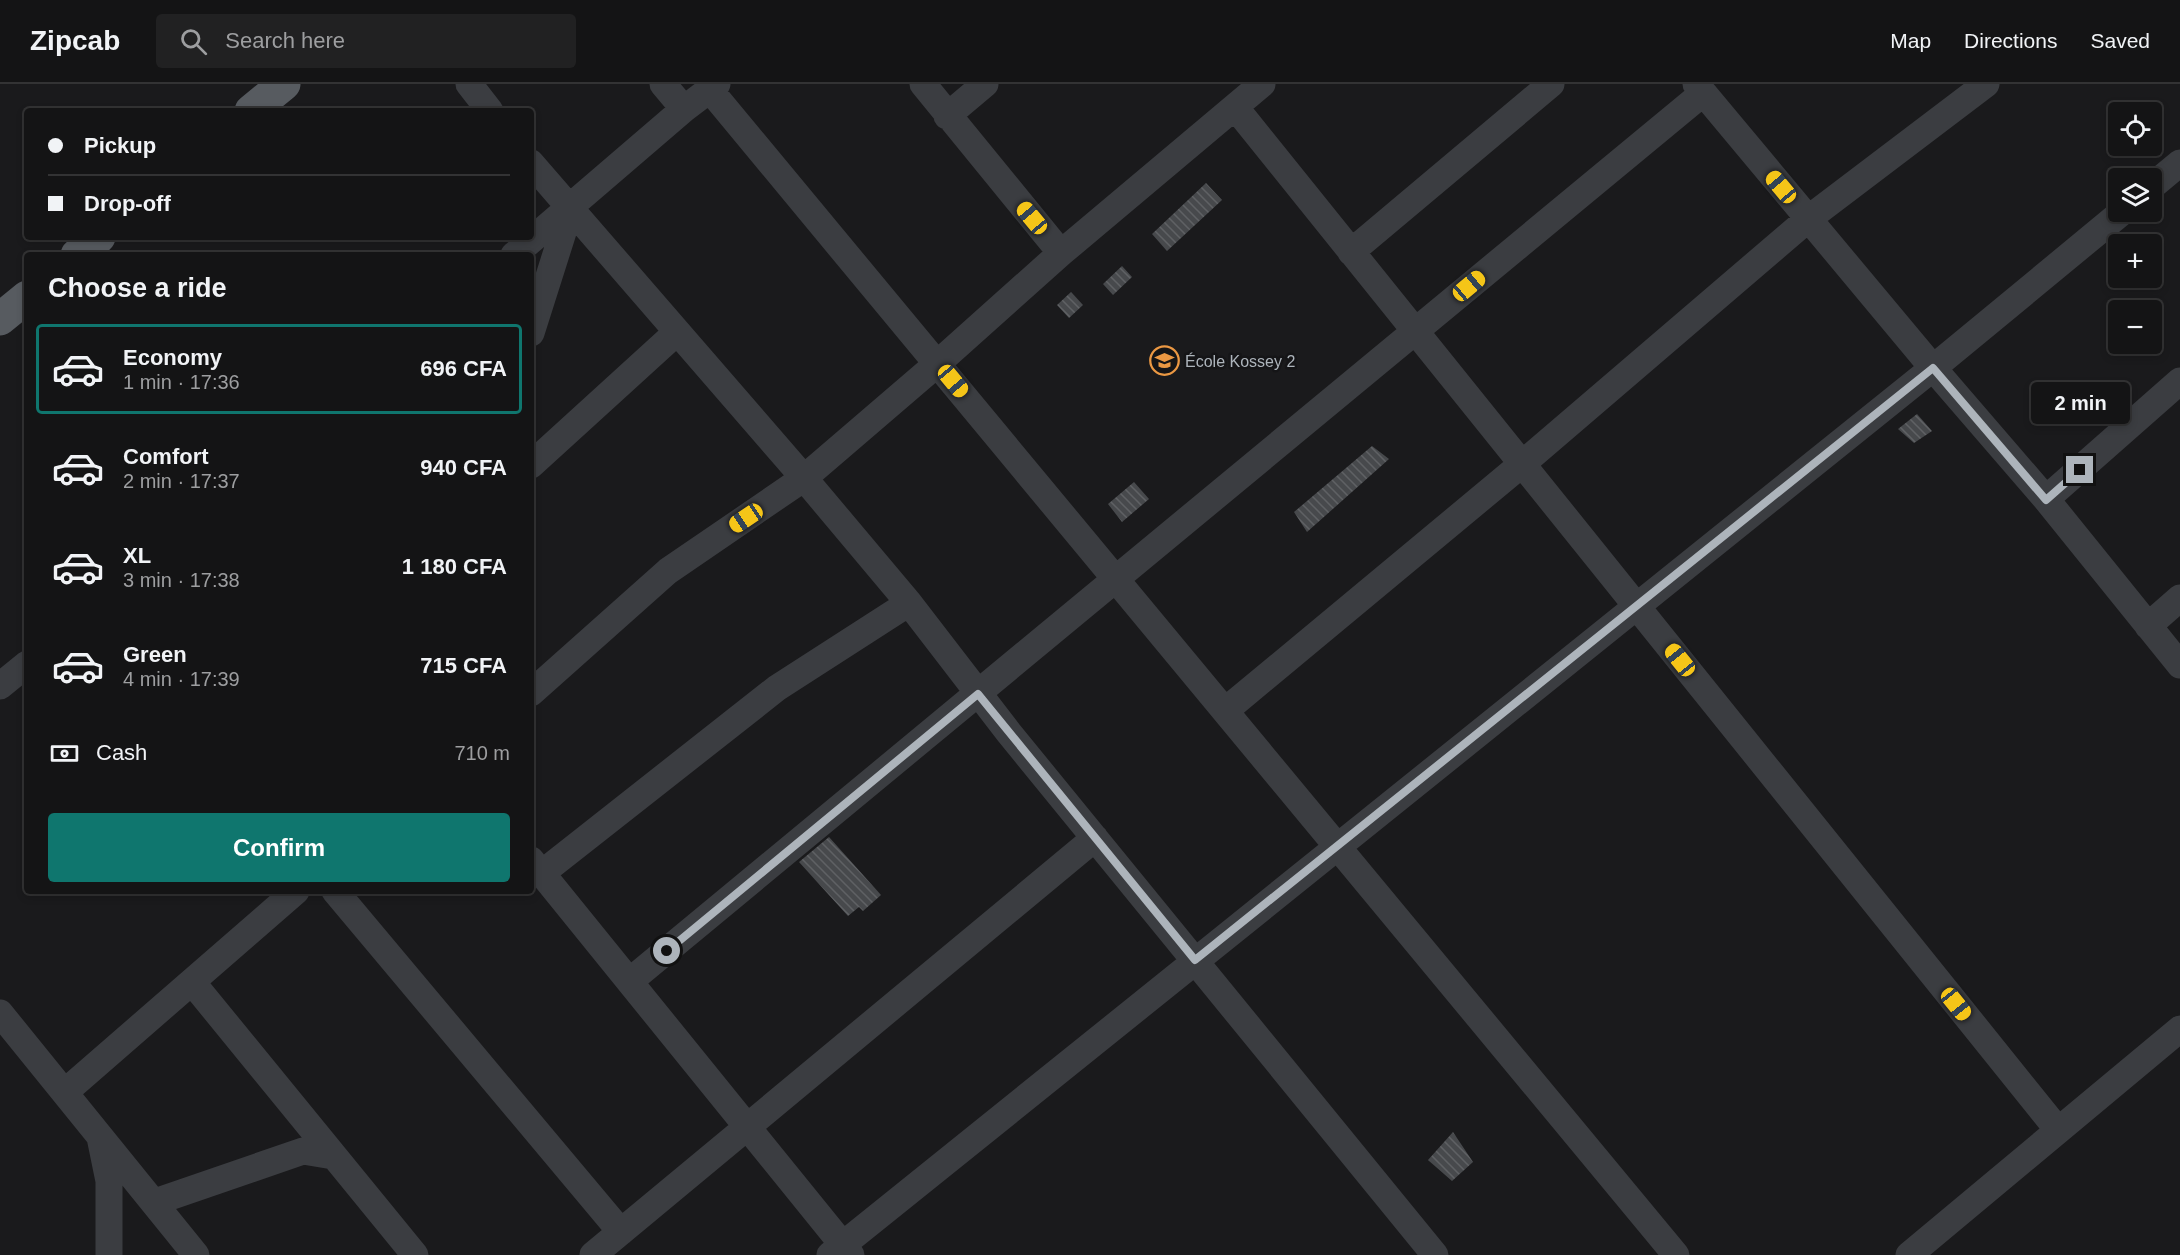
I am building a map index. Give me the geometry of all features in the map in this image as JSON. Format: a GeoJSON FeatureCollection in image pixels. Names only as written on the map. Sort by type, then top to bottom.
{"type":"FeatureCollection","features":[{"type":"Feature","properties":{"kind":"main road"},"geometry":{"type":"LineString","coordinates":[[255,108],[284,84]]}},
{"type":"Feature","properties":{"kind":"main road"},"geometry":{"type":"LineString","coordinates":[[81,252],[95,240]]}},
{"type":"Feature","properties":{"kind":"main road"},"geometry":{"type":"LineString","coordinates":[[0,319],[24,299]]}},
{"type":"Feature","properties":{"kind":"street"},"geometry":{"type":"LineString","coordinates":[[469,84],[488,108]]}},
{"type":"Feature","properties":{"kind":"street"},"geometry":{"type":"LineString","coordinates":[[663,84],[684,109]]}},
{"type":"Feature","properties":{"kind":"street"},"geometry":{"type":"LineString","coordinates":[[923,84],[1061,253]]}},
{"type":"Feature","properties":{"kind":"street"},"geometry":{"type":"LineString","coordinates":[[947,116],[985,84]]}},
{"type":"Feature","properties":{"kind":"street"},"geometry":{"type":"LineString","coordinates":[[534,690],[668,571],[804,478],[1061,253],[1262,84]]}},
{"type":"Feature","properties":{"kind":"street"},"geometry":{"type":"LineString","coordinates":[[1351,252],[1551,84]]}},
{"type":"Feature","properties":{"kind":"street"},"geometry":{"type":"LineString","coordinates":[[534,238],[684,109],[714,87],[938,363],[1676,1255]]}},
{"type":"Feature","properties":{"kind":"street"},"geometry":{"type":"LineString","coordinates":[[1226,710],[1522,464],[1808,219],[1974,87]]}},
{"type":"Feature","properties":{"kind":"street"},"geometry":{"type":"LineString","coordinates":[[630,981],[1415,331],[1699,88],[2046,500],[2180,665]]}},
{"type":"Feature","properties":{"kind":"street"},"geometry":{"type":"LineString","coordinates":[[1235,107],[2058,1130]]}},
{"type":"Feature","properties":{"kind":"street"},"geometry":{"type":"LineString","coordinates":[[2162,178],[2180,163]]}},
{"type":"Feature","properties":{"kind":"street"},"geometry":{"type":"LineString","coordinates":[[534,166],[909,603],[978,694],[1436,1255]]}},
{"type":"Feature","properties":{"kind":"street"},"geometry":{"type":"LineString","coordinates":[[534,323],[570,207]]}},
{"type":"Feature","properties":{"kind":"street"},"geometry":{"type":"LineString","coordinates":[[909,603],[777,688],[536,867],[747,1127],[841,1252],[1195,960],[1933,368],[2110,222]]}},
{"type":"Feature","properties":{"kind":"street"},"geometry":{"type":"LineString","coordinates":[[518,252],[532,240]]}},
{"type":"Feature","properties":{"kind":"street"},"geometry":{"type":"LineString","coordinates":[[534,462],[678,332]]}},
{"type":"Feature","properties":{"kind":"street"},"geometry":{"type":"LineString","coordinates":[[2046,500],[2180,381]]}},
{"type":"Feature","properties":{"kind":"street"},"geometry":{"type":"LineString","coordinates":[[2148,626],[2180,598]]}},
{"type":"Feature","properties":{"kind":"street"},"geometry":{"type":"LineString","coordinates":[[0,686],[24,666]]}},
{"type":"Feature","properties":{"kind":"street"},"geometry":{"type":"LineString","coordinates":[[593,1255],[1095,838]]}},
{"type":"Feature","properties":{"kind":"street"},"geometry":{"type":"LineString","coordinates":[[64,1092],[293,894]]}},
{"type":"Feature","properties":{"kind":"street"},"geometry":{"type":"LineString","coordinates":[[338,894],[621,1232]]}},
{"type":"Feature","properties":{"kind":"street"},"geometry":{"type":"LineString","coordinates":[[192,982],[414,1255]]}},
{"type":"Feature","properties":{"kind":"street"},"geometry":{"type":"LineString","coordinates":[[0,1013],[196,1255]]}},
{"type":"Feature","properties":{"kind":"street"},"geometry":{"type":"LineString","coordinates":[[1915,1253],[2180,1029]]}},
{"type":"Feature","properties":{"kind":"street"},"geometry":{"type":"LineString","coordinates":[[100,1135],[108,1181],[109,1255]]}},
{"type":"Feature","properties":{"kind":"street"},"geometry":{"type":"LineString","coordinates":[[154,1202],[303,1151],[333,1156]]}},
{"type":"Feature","properties":{"kind":"building"},"geometry":{"type":"Polygon","coordinates":[[[1206,183],[1222,200],[1167,251],[1152,234],[1206,183]]]}},
{"type":"Feature","properties":{"kind":"building"},"geometry":{"type":"Polygon","coordinates":[[[1122,266],[1132,277],[1113,295],[1103,284],[1122,266]]]}},
{"type":"Feature","properties":{"kind":"building"},"geometry":{"type":"Polygon","coordinates":[[[1071,292],[1083,305],[1069,318],[1057,305],[1071,292]]]}},
{"type":"Feature","properties":{"kind":"building"},"geometry":{"type":"Polygon","coordinates":[[[1917,414],[1932,431],[1914,443],[1898,429],[1917,414]]]}},
{"type":"Feature","properties":{"kind":"building"},"geometry":{"type":"Polygon","coordinates":[[[1372,446],[1389,459],[1307,532],[1294,512],[1372,446]]]}},
{"type":"Feature","properties":{"kind":"building"},"geometry":{"type":"Polygon","coordinates":[[[1134,482],[1149,499],[1122,522],[1108,504],[1134,482]]]}},
{"type":"Feature","properties":{"kind":"building"},"geometry":{"type":"Polygon","coordinates":[[[829,837],[881,895],[863,911],[859,907],[848,916],[799,862],[829,837]]]}},
{"type":"Feature","properties":{"kind":"building"},"geometry":{"type":"Polygon","coordinates":[[[1453,1132],[1473,1162],[1452,1181],[1428,1160],[1453,1132]]]}},
{"type":"Feature","properties":{"kind":"place","name":"École Kossey 2"},"geometry":{"type":"Point","coordinates":[1164,361]}},
{"type":"Feature","properties":{"kind":"route"},"geometry":{"type":"LineString","coordinates":[[667,951],[978,694],[1195,960],[1933,368],[2046,500],[2080,470]]}}]}
